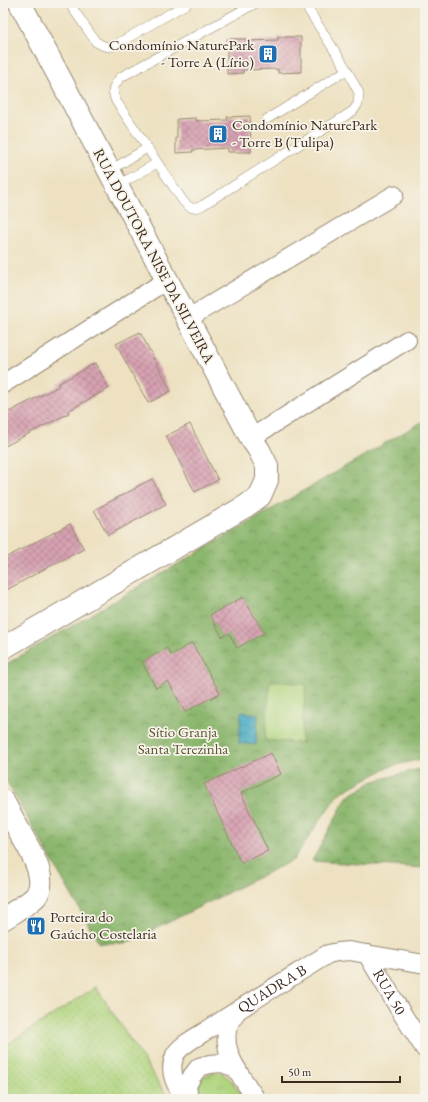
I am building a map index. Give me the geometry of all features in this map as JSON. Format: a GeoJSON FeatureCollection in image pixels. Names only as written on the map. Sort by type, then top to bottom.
{"type":"FeatureCollection","features":[{"type":"Feature","properties":{"kind":"street","name":"RUA DOUTORA NISE DA SILVEIRA"},"geometry":{"type":"LineString","coordinates":[[3,648],[246,506],[260,496],[267,480],[266,466],[259,450],[251,438],[187,319],[20,3]]}},
{"type":"Feature","properties":{"kind":"street"},"geometry":{"type":"LineString","coordinates":[[187,319],[394,195]]}},
{"type":"Feature","properties":{"kind":"street"},"geometry":{"type":"LineString","coordinates":[[3,384],[167,280]]}},
{"type":"Feature","properties":{"kind":"street"},"geometry":{"type":"LineString","coordinates":[[251,438],[407,340]]}},
{"type":"Feature","properties":{"kind":"street"},"geometry":{"type":"LineString","coordinates":[[3,801],[36,862],[40,876],[40,884],[36,896],[25,905],[3,918]]}},
{"type":"Feature","properties":{"kind":"street","name":"QUADRA B"},"geometry":{"type":"LineString","coordinates":[[256,1099],[237,1070],[228,1052],[226,1042],[228,1028],[237,1010],[328,954],[349,951],[425,964]]}},
{"type":"Feature","properties":{"kind":"street","name":"RUA 50"},"geometry":{"type":"LineString","coordinates":[[367,954],[401,1012],[425,1049]]}},
{"type":"Feature","properties":{"kind":"street"},"geometry":{"type":"LineString","coordinates":[[186,1099],[181,1093],[172,1075],[172,1063],[176,1053],[184,1045],[237,1010]]}},
{"type":"Feature","properties":{"kind":"street"},"geometry":{"type":"LineString","coordinates":[[189,1099],[187,1086],[192,1076],[199,1068],[210,1064],[222,1063],[237,1070]]}},
{"type":"Feature","properties":{"kind":"lane"},"geometry":{"type":"LineString","coordinates":[[69,3],[96,42],[104,46],[112,47],[188,3]]}},
{"type":"Feature","properties":{"kind":"lane"},"geometry":{"type":"LineString","coordinates":[[256,3],[121,77],[114,86],[116,101],[188,207],[196,208],[203,205],[353,111],[358,104],[359,93],[304,3]]}},
{"type":"Feature","properties":{"kind":"lane"},"geometry":{"type":"LineString","coordinates":[[267,119],[346,70]]}},
{"type":"Feature","properties":{"kind":"lane"},"geometry":{"type":"LineString","coordinates":[[113,178],[147,148]]}},
{"type":"Feature","properties":{"kind":"lane"},"geometry":{"type":"LineString","coordinates":[[113,178],[157,163]]}},
{"type":"Feature","properties":{"kind":"green space","name":"Sítio Granja Santa Terezinha"},"geometry":{"type":"Polygon","coordinates":[[[425,420],[425,758],[389,767],[338,794],[293,860],[127,943],[99,943],[3,775],[3,666],[425,420]]]}},
{"type":"Feature","properties":{"kind":"green space"},"geometry":{"type":"Polygon","coordinates":[[[270,681],[306,684],[301,743],[265,740],[270,681]]]}},
{"type":"Feature","properties":{"kind":"green space"},"geometry":{"type":"Polygon","coordinates":[[[425,769],[425,868],[312,861],[347,797],[374,781],[425,769]]]}},
{"type":"Feature","properties":{"kind":"green space"},"geometry":{"type":"Polygon","coordinates":[[[96,987],[169,1099],[3,1099],[3,1047],[96,987]]]}},
{"type":"Feature","properties":{"kind":"green space"},"geometry":{"type":"Polygon","coordinates":[[[212,1072],[222,1073],[231,1080],[244,1099],[199,1099],[198,1086],[204,1077],[212,1072]]]}},
{"type":"Feature","properties":{"kind":"water"},"geometry":{"type":"Polygon","coordinates":[[[241,712],[258,714],[256,745],[239,743],[241,712]]]}},
{"type":"Feature","properties":{"kind":"building","name":"Condomínio NaturePark - Torre A (Lírio)"},"geometry":{"type":"Polygon","coordinates":[[[278,37],[301,37],[301,72],[278,73],[278,69],[243,70],[243,73],[227,74],[227,39],[246,39],[246,41],[278,40],[278,37]]]}},
{"type":"Feature","properties":{"kind":"building","name":"Condomínio NaturePark - Torre B (Tulipa)"},"geometry":{"type":"Polygon","coordinates":[[[250,116],[251,152],[228,152],[228,148],[192,150],[193,152],[176,153],[177,119],[196,118],[196,121],[228,120],[227,117],[250,116]]]}},
{"type":"Feature","properties":{"kind":"building"},"geometry":{"type":"Polygon","coordinates":[[[140,332],[171,391],[148,403],[116,344],[140,332]]]}},
{"type":"Feature","properties":{"kind":"building"},"geometry":{"type":"Polygon","coordinates":[[[95,363],[109,388],[68,411],[69,413],[3,447],[3,415],[59,386],[58,384],[95,363]]]}},
{"type":"Feature","properties":{"kind":"building"},"geometry":{"type":"Polygon","coordinates":[[[190,424],[218,480],[195,492],[166,436],[190,424]]]}},
{"type":"Feature","properties":{"kind":"building"},"geometry":{"type":"Polygon","coordinates":[[[152,479],[166,504],[108,535],[94,510],[152,479]]]}},
{"type":"Feature","properties":{"kind":"building"},"geometry":{"type":"Polygon","coordinates":[[[70,524],[84,549],[3,592],[3,559],[70,524]]]}},
{"type":"Feature","properties":{"kind":"building"},"geometry":{"type":"Polygon","coordinates":[[[243,597],[264,633],[237,648],[229,633],[222,637],[210,615],[243,597]]]}},
{"type":"Feature","properties":{"kind":"building"},"geometry":{"type":"Polygon","coordinates":[[[192,643],[220,693],[185,712],[168,681],[156,688],[142,662],[167,648],[171,655],[192,643]]]}},
{"type":"Feature","properties":{"kind":"building"},"geometry":{"type":"Polygon","coordinates":[[[271,753],[281,774],[241,793],[268,851],[241,863],[204,784],[271,753]]]}},
{"type":"Feature","properties":{"kind":"place","name":"Condomínio NaturePark - Torre A (Lírio)"},"geometry":{"type":"Point","coordinates":[268,54]}},
{"type":"Feature","properties":{"kind":"place","name":"Condomínio NaturePark - Torre B (Tulipa)"},"geometry":{"type":"Point","coordinates":[218,134]}},
{"type":"Feature","properties":{"kind":"place","name":"Porteira do Gaúcho Costelaria"},"geometry":{"type":"Point","coordinates":[36,926]}}]}
